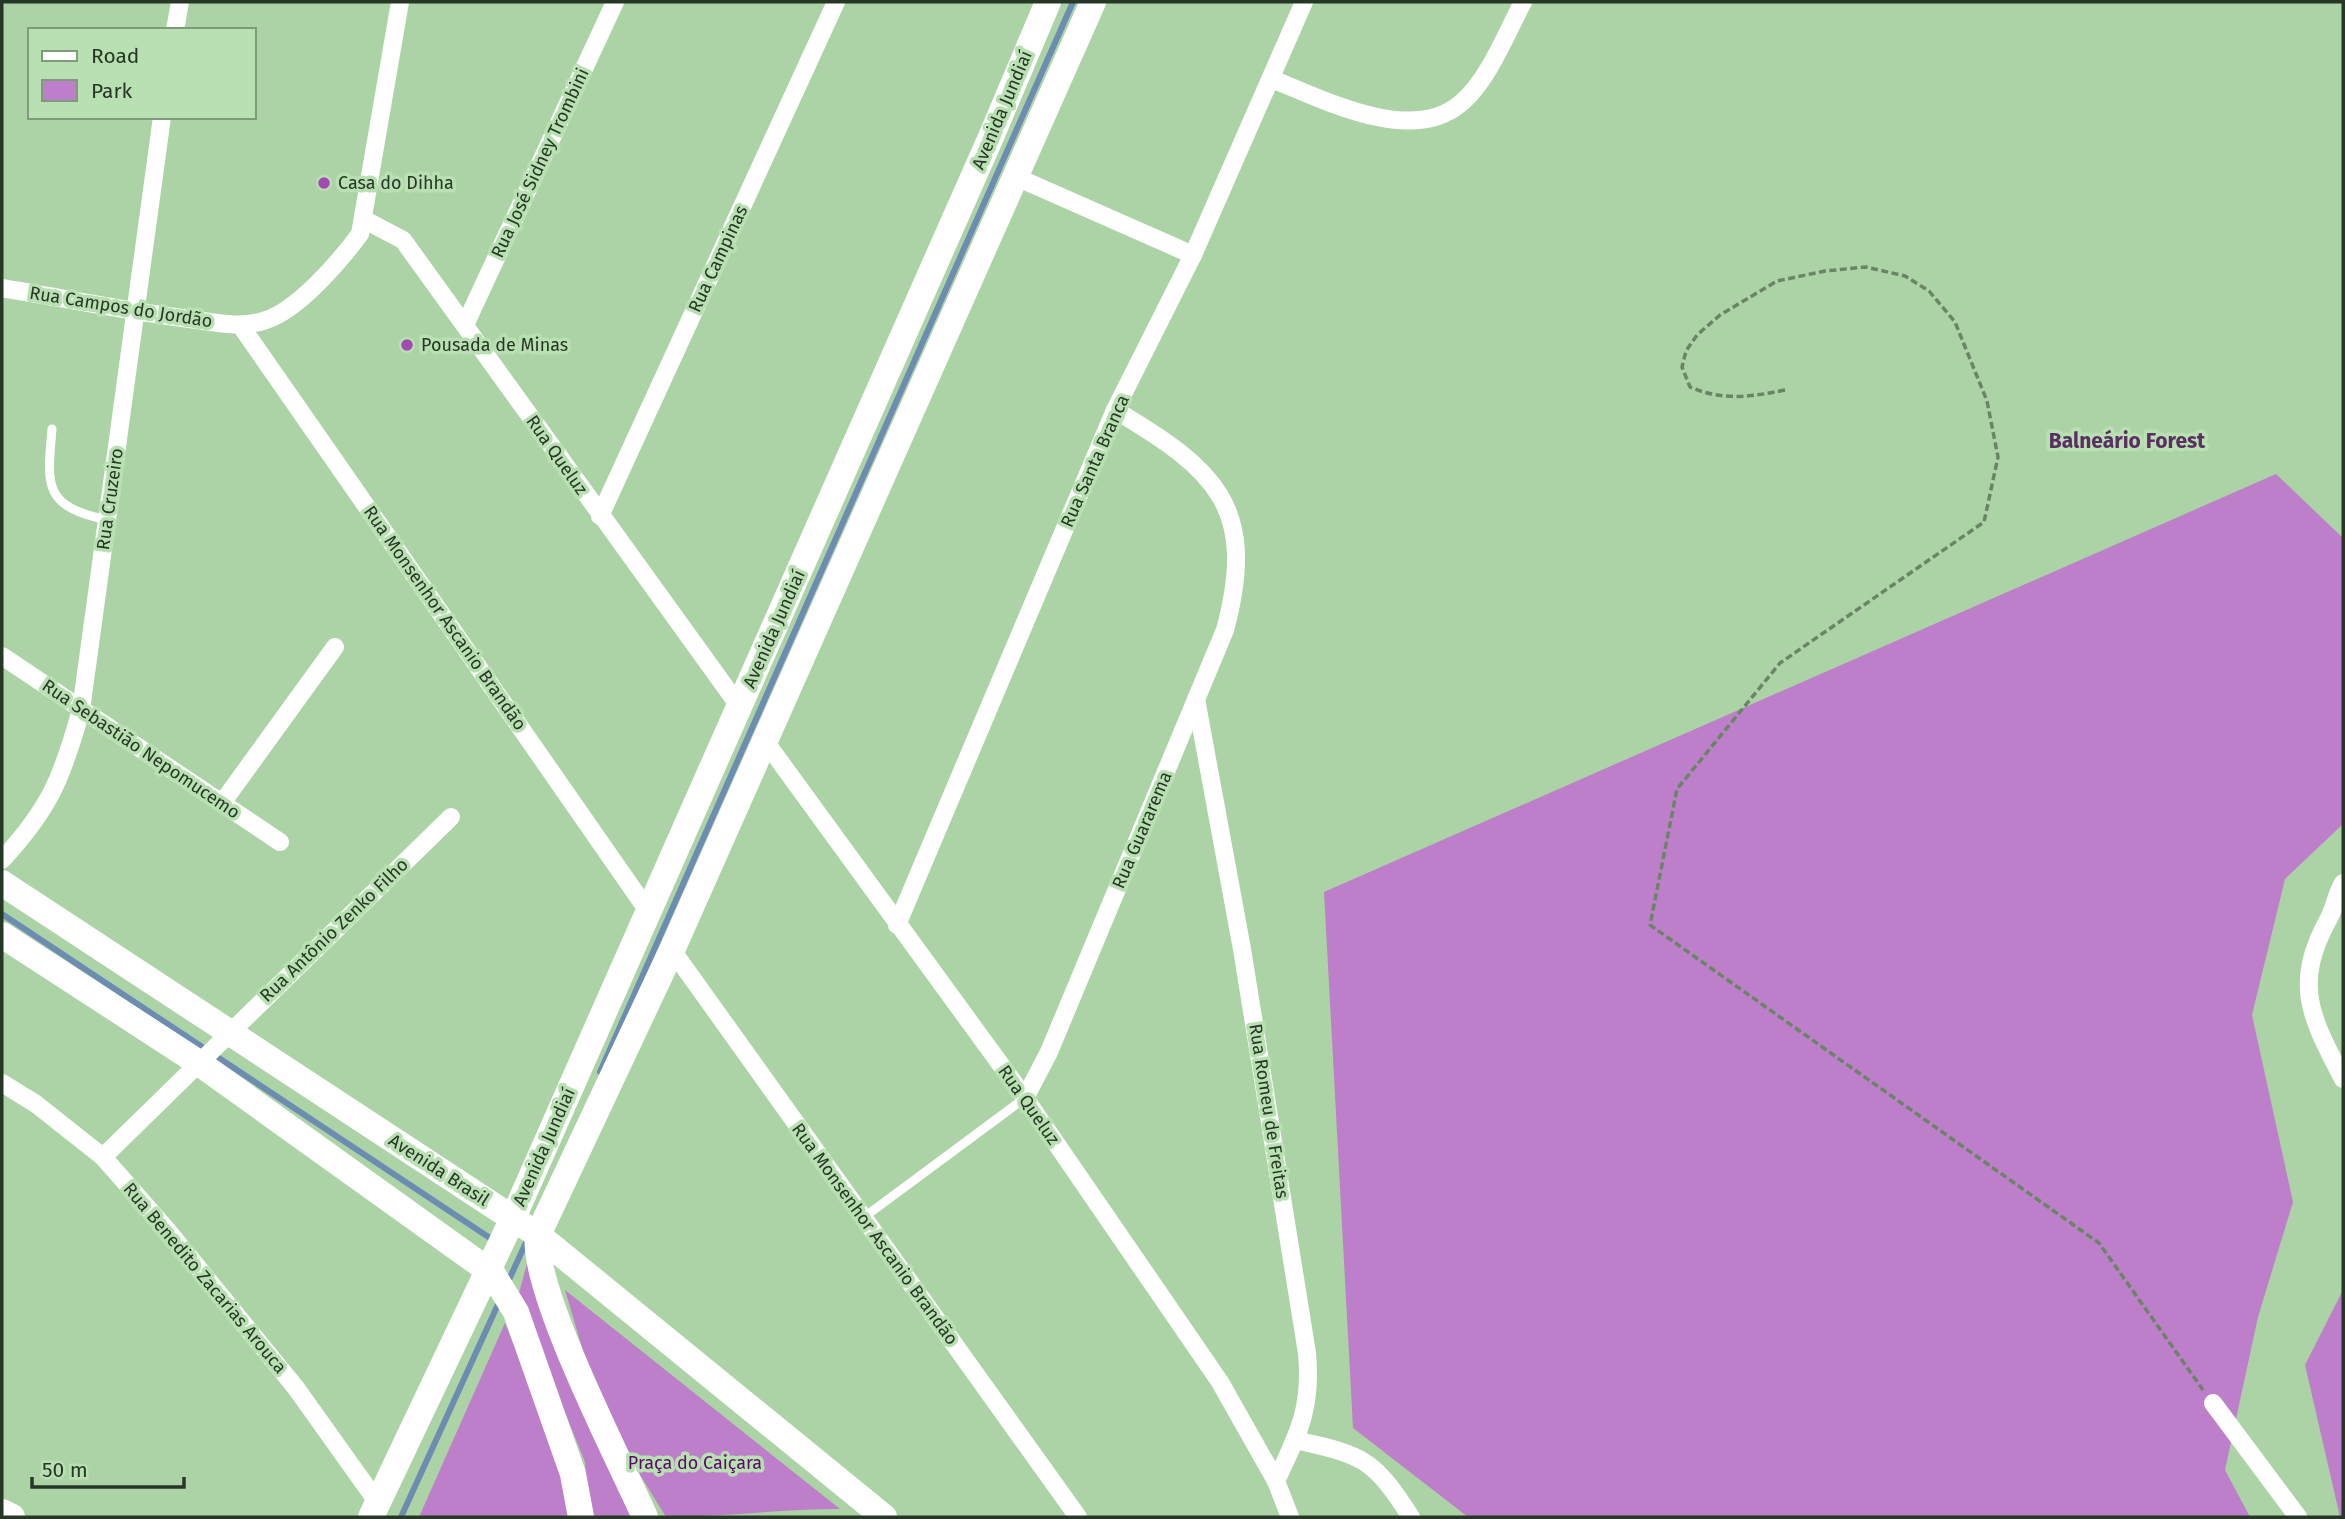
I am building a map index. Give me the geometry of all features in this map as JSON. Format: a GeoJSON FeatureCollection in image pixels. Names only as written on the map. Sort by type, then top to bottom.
{"type":"FeatureCollection","features":[{"type":"Feature","properties":{"kind":"main road","name":"Avenida Jundiaí"},"geometry":{"type":"LineString","coordinates":[[522,1227],[648,911],[991,137],[1048,2]]}},
{"type":"Feature","properties":{"kind":"main road","name":"Avenida Jundiaí"},"geometry":{"type":"LineString","coordinates":[[375,1510],[495,1269],[522,1227],[671,950],[1093,2]]}},
{"type":"Feature","properties":{"kind":"main road","name":"Avenida Brasil"},"geometry":{"type":"LineString","coordinates":[[2,883],[495,1269]]}},
{"type":"Feature","properties":{"kind":"main road","name":"Avenida Brasil"},"geometry":{"type":"LineString","coordinates":[[2,935],[213,1049],[522,1227],[884,1517]]}},
{"type":"Feature","properties":{"kind":"main road"},"geometry":{"type":"LineString","coordinates":[[522,1227],[540,1265],[563,1333],[645,1517]]}},
{"type":"Feature","properties":{"kind":"main road"},"geometry":{"type":"LineString","coordinates":[[495,1269],[516,1312],[573,1474],[581,1517]]}},
{"type":"Feature","properties":{"kind":"main road"},"geometry":{"type":"LineString","coordinates":[[2,1512],[12,1517]]}},
{"type":"Feature","properties":{"kind":"street"},"geometry":{"type":"LineString","coordinates":[[175,28],[180,2]]}},
{"type":"Feature","properties":{"kind":"street"},"geometry":{"type":"LineString","coordinates":[[241,326],[266,320],[285,311],[344,255],[359,234],[400,2]]}},
{"type":"Feature","properties":{"kind":"street","name":"Rua José Sidney Trombini"},"geometry":{"type":"LineString","coordinates":[[465,325],[615,2]]}},
{"type":"Feature","properties":{"kind":"street","name":"Rua Campinas"},"geometry":{"type":"LineString","coordinates":[[600,516],[836,2]]}},
{"type":"Feature","properties":{"kind":"street","name":"Rua Santa Branca"},"geometry":{"type":"LineString","coordinates":[[897,925],[1115,410],[1193,255],[1304,2]]}},
{"type":"Feature","properties":{"kind":"street"},"geometry":{"type":"LineString","coordinates":[[1272,79],[1366,116],[1423,121],[1461,104],[1489,66],[1523,2]]}},
{"type":"Feature","properties":{"kind":"street","name":"Rua Cruzeiro"},"geometry":{"type":"LineString","coordinates":[[2,860],[32,828],[62,775],[81,710],[162,119]]}},
{"type":"Feature","properties":{"kind":"street"},"geometry":{"type":"LineString","coordinates":[[1016,177],[1193,255]]}},
{"type":"Feature","properties":{"kind":"street","name":"Rua Queluz"},"geometry":{"type":"LineString","coordinates":[[363,219],[403,240],[739,706]]}},
{"type":"Feature","properties":{"kind":"street","name":"Rua Campos do Jordão"},"geometry":{"type":"LineString","coordinates":[[2,288],[135,312],[241,326]]}},
{"type":"Feature","properties":{"kind":"street","name":"Rua Monsenhor Ascanio Brandão"},"geometry":{"type":"LineString","coordinates":[[241,326],[648,911]]}},
{"type":"Feature","properties":{"kind":"street","name":"Rua Guararema"},"geometry":{"type":"LineString","coordinates":[[1025,1098],[1049,1052],[1225,630],[1237,587],[1238,553],[1227,508],[1208,476],[1170,443],[1115,410]]}},
{"type":"Feature","properties":{"kind":"street"},"geometry":{"type":"LineString","coordinates":[[222,803],[335,647]]}},
{"type":"Feature","properties":{"kind":"street","name":"Rua Sebastião Nepomucemo"},"geometry":{"type":"LineString","coordinates":[[2,656],[280,842]]}},
{"type":"Feature","properties":{"kind":"street","name":"Rua Romeu de Freitas"},"geometry":{"type":"LineString","coordinates":[[1196,699],[1242,949],[1307,1353],[1310,1386],[1308,1406],[1276,1481]]}},
{"type":"Feature","properties":{"kind":"street","name":"Rua Queluz"},"geometry":{"type":"LineString","coordinates":[[765,741],[1025,1098],[1220,1382],[1276,1481]]}},
{"type":"Feature","properties":{"kind":"street","name":"Rua Antônio Zenko Filho"},"geometry":{"type":"LineString","coordinates":[[103,1157],[451,817]]}},
{"type":"Feature","properties":{"kind":"street"},"geometry":{"type":"LineString","coordinates":[[2343,883],[2337,916],[2313,949],[2308,987],[2314,1023],[2343,1079]]}},
{"type":"Feature","properties":{"kind":"street","name":"Rua Monsenhor Ascanio Brandão"},"geometry":{"type":"LineString","coordinates":[[671,950],[1078,1517]]}},
{"type":"Feature","properties":{"kind":"street","name":"Rua Benedito Zacarias Arouca"},"geometry":{"type":"LineString","coordinates":[[2,1083],[36,1104],[103,1157],[168,1231],[296,1388],[375,1510]]}},
{"type":"Feature","properties":{"kind":"street"},"geometry":{"type":"LineString","coordinates":[[2213,1403],[2298,1517]]}},
{"type":"Feature","properties":{"kind":"street"},"geometry":{"type":"LineString","coordinates":[[1295,1440],[1344,1451],[1374,1466],[1411,1517]]}},
{"type":"Feature","properties":{"kind":"street"},"geometry":{"type":"LineString","coordinates":[[1276,1481],[1290,1517]]}},
{"type":"Feature","properties":{"kind":"lane"},"geometry":{"type":"LineString","coordinates":[[52,429],[48,477],[57,498],[77,514],[107,520]]}},
{"type":"Feature","properties":{"kind":"lane","name":"Rua Guararema"},"geometry":{"type":"LineString","coordinates":[[863,1218],[1025,1098]]}},
{"type":"Feature","properties":{"kind":"path"},"geometry":{"type":"LineString","coordinates":[[1785,390],[1746,398],[1708,395],[1690,387],[1682,367],[1686,351],[1697,335],[1720,315],[1777,281],[1825,271],[1867,267],[1905,276],[1929,291],[1955,322],[1987,401],[1998,457],[1984,522],[1780,663],[1677,789],[1650,925],[2099,1243],[2213,1403]]}},
{"type":"Feature","properties":{"kind":"green space"},"geometry":{"type":"Polygon","coordinates":[[[2276,474],[2343,538],[2343,824],[2285,879],[2252,1015],[2293,1202],[2258,1317],[2225,1470],[2250,1517],[1468,1517],[1353,1428],[1324,892],[2276,474]]]}},
{"type":"Feature","properties":{"kind":"green space","name":"Praça do Caiçara"},"geometry":{"type":"Polygon","coordinates":[[[530,1252],[537,1281],[593,1437],[639,1517],[589,1517],[585,1462],[518,1297],[530,1252]]]}},
{"type":"Feature","properties":{"kind":"green space","name":"Praça do Caiçara"},"geometry":{"type":"Polygon","coordinates":[[[565,1290],[840,1509],[666,1517],[621,1444],[589,1371],[565,1290]]]}},
{"type":"Feature","properties":{"kind":"green space"},"geometry":{"type":"Polygon","coordinates":[[[2343,1290],[2343,1517],[2340,1517],[2305,1365],[2343,1290]]]}},
{"type":"Feature","properties":{"kind":"green space"},"geometry":{"type":"Polygon","coordinates":[[[505,1323],[556,1451],[568,1517],[419,1517],[505,1323]]]}},
{"type":"Feature","properties":{"kind":"waterway"},"geometry":{"type":"LineString","coordinates":[[600,1072],[1073,2]]}},
{"type":"Feature","properties":{"kind":"waterway"},"geometry":{"type":"LineString","coordinates":[[2,914],[496,1242]]}},
{"type":"Feature","properties":{"kind":"waterway"},"geometry":{"type":"LineString","coordinates":[[507,1284],[529,1236]]}},
{"type":"Feature","properties":{"kind":"waterway"},"geometry":{"type":"LineString","coordinates":[[401,1517],[500,1300]]}},
{"type":"Feature","properties":{"kind":"place","name":"Casa do Dihha"},"geometry":{"type":"Point","coordinates":[324,183]}},
{"type":"Feature","properties":{"kind":"place","name":"Pousada de Minas"},"geometry":{"type":"Point","coordinates":[407,345]}},
{"type":"Feature","properties":{"kind":"district","name":"Balneário Forest"},"geometry":{"type":"Point","coordinates":[2127,441]}}]}
